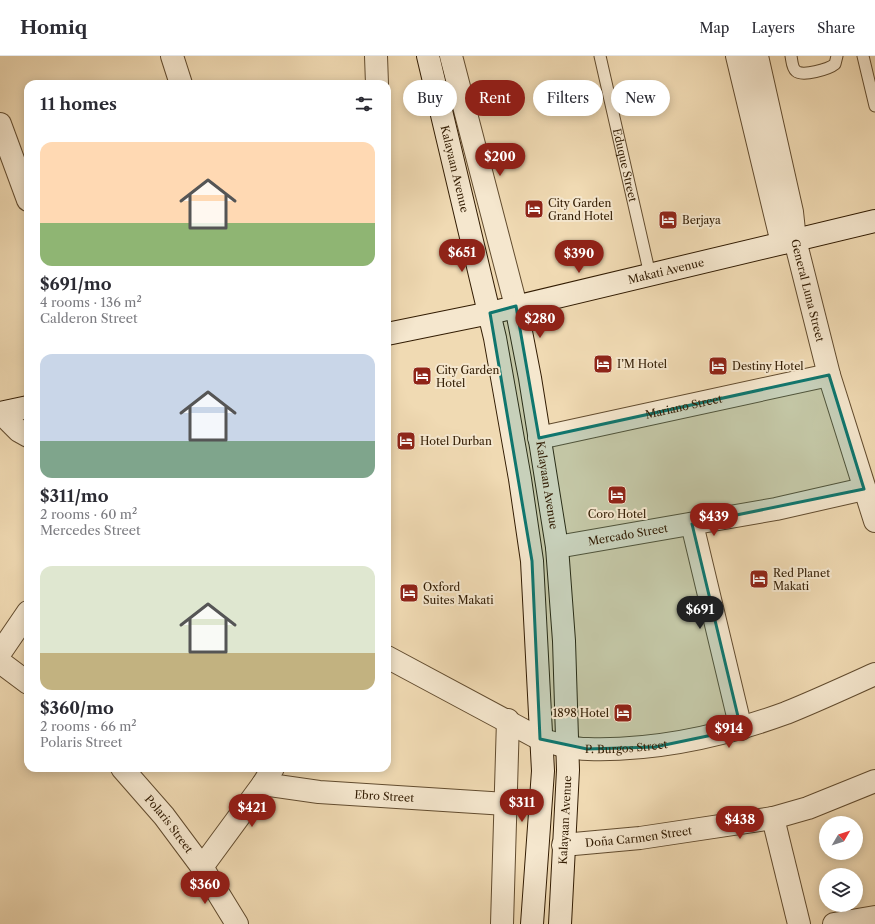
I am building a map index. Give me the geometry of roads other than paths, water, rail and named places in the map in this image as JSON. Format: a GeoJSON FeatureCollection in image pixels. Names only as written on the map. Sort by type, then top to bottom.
{"type":"FeatureCollection","features":[{"type":"Feature","properties":{"kind":"street"},"geometry":{"type":"LineString","coordinates":[[172,56],[180,80]]}},
{"type":"Feature","properties":{"kind":"street"},"geometry":{"type":"LineString","coordinates":[[376,56],[377,80]]}},
{"type":"Feature","properties":{"kind":"street","name":"Kalayaan Avenue"},"geometry":{"type":"LineString","coordinates":[[428,56],[490,313],[520,479],[532,561],[540,739],[543,771],[532,924]]}},
{"type":"Feature","properties":{"kind":"street","name":"Kalayaan Avenue"},"geometry":{"type":"LineString","coordinates":[[451,56],[516,306],[530,378],[557,547],[564,641],[568,747],[560,924]]}},
{"type":"Feature","properties":{"kind":"street","name":"General Luna Street"},"geometry":{"type":"LineString","coordinates":[[737,56],[828,375],[875,521]]}},
{"type":"Feature","properties":{"kind":"street","name":"General Luna Street"},"geometry":{"type":"LineString","coordinates":[[757,56],[792,212],[789,242]]}},
{"type":"Feature","properties":{"kind":"street"},"geometry":{"type":"LineString","coordinates":[[0,124],[24,189]]}},
{"type":"Feature","properties":{"kind":"street","name":"Makati Avenue"},"geometry":{"type":"LineString","coordinates":[[391,333],[490,313],[875,221]]}},
{"type":"Feature","properties":{"kind":"street","name":"Mariano Street"},"geometry":{"type":"LineString","coordinates":[[539,438],[828,375]]}},
{"type":"Feature","properties":{"kind":"street"},"geometry":{"type":"LineString","coordinates":[[1,413],[24,408]]}},
{"type":"Feature","properties":{"kind":"street"},"geometry":{"type":"LineString","coordinates":[[1,413],[24,433]]}},
{"type":"Feature","properties":{"kind":"street","name":"Mercado Street"},"geometry":{"type":"LineString","coordinates":[[557,547],[776,509],[864,489]]}},
{"type":"Feature","properties":{"kind":"street"},"geometry":{"type":"LineString","coordinates":[[692,524],[741,728]]}},
{"type":"Feature","properties":{"kind":"street"},"geometry":{"type":"LineString","coordinates":[[0,653],[24,618]]}},
{"type":"Feature","properties":{"kind":"street","name":"P. Burgos Street"},"geometry":{"type":"LineString","coordinates":[[391,659],[508,720],[540,739],[568,747],[587,749],[655,747],[741,728],[787,712],[875,674]]}},
{"type":"Feature","properties":{"kind":"street"},"geometry":{"type":"LineString","coordinates":[[0,662],[24,680]]}},
{"type":"Feature","properties":{"kind":"street"},"geometry":{"type":"LineString","coordinates":[[502,924],[508,720]]}},
{"type":"Feature","properties":{"kind":"street","name":"Polaris Street"},"geometry":{"type":"LineString","coordinates":[[126,772],[164,816],[202,867],[237,924]]}},
{"type":"Feature","properties":{"kind":"street"},"geometry":{"type":"LineString","coordinates":[[202,867],[268,776]]}},
{"type":"Feature","properties":{"kind":"street","name":"Ebro Street"},"geometry":{"type":"LineString","coordinates":[[268,776],[319,792],[506,804]]}},
{"type":"Feature","properties":{"kind":"street","name":"Doña Carmen Street"},"geometry":{"type":"LineString","coordinates":[[563,844],[640,838],[773,818],[808,808],[875,780]]}},
{"type":"Feature","properties":{"kind":"street"},"geometry":{"type":"LineString","coordinates":[[773,818],[799,924]]}},
{"type":"Feature","properties":{"kind":"street"},"geometry":{"type":"LineString","coordinates":[[834,924],[875,917]]}},
{"type":"Feature","properties":{"kind":"lane","name":"Eduque Street"},"geometry":{"type":"LineString","coordinates":[[600,56],[650,275]]}},
{"type":"Feature","properties":{"kind":"lane"},"geometry":{"type":"LineString","coordinates":[[791,56],[796,72],[803,74],[831,68],[836,64],[836,56]]}},
{"type":"Feature","properties":{"kind":"lane"},"geometry":{"type":"LineString","coordinates":[[863,56],[875,106]]}},
{"type":"Feature","properties":{"kind":"place","name":"City Garden Grand Hotel"},"geometry":{"type":"Point","coordinates":[534,209]}},
{"type":"Feature","properties":{"kind":"place","name":"Berjaya"},"geometry":{"type":"Point","coordinates":[668,220]}},
{"type":"Feature","properties":{"kind":"place","name":"I’M Hotel"},"geometry":{"type":"Point","coordinates":[603,364]}},
{"type":"Feature","properties":{"kind":"place","name":"Destiny Hotel"},"geometry":{"type":"Point","coordinates":[718,366]}},
{"type":"Feature","properties":{"kind":"place","name":"City Garden Hotel"},"geometry":{"type":"Point","coordinates":[422,376]}},
{"type":"Feature","properties":{"kind":"place","name":"Hotel Durban"},"geometry":{"type":"Point","coordinates":[406,441]}},
{"type":"Feature","properties":{"kind":"place","name":"Coro Hotel"},"geometry":{"type":"Point","coordinates":[617,495]}},
{"type":"Feature","properties":{"kind":"place","name":"Red Planet Makati"},"geometry":{"type":"Point","coordinates":[759,579]}},
{"type":"Feature","properties":{"kind":"place","name":"Oxford Suites Makati"},"geometry":{"type":"Point","coordinates":[409,593]}},
{"type":"Feature","properties":{"kind":"place","name":"1898 Hotel"},"geometry":{"type":"Point","coordinates":[623,713]}}]}
